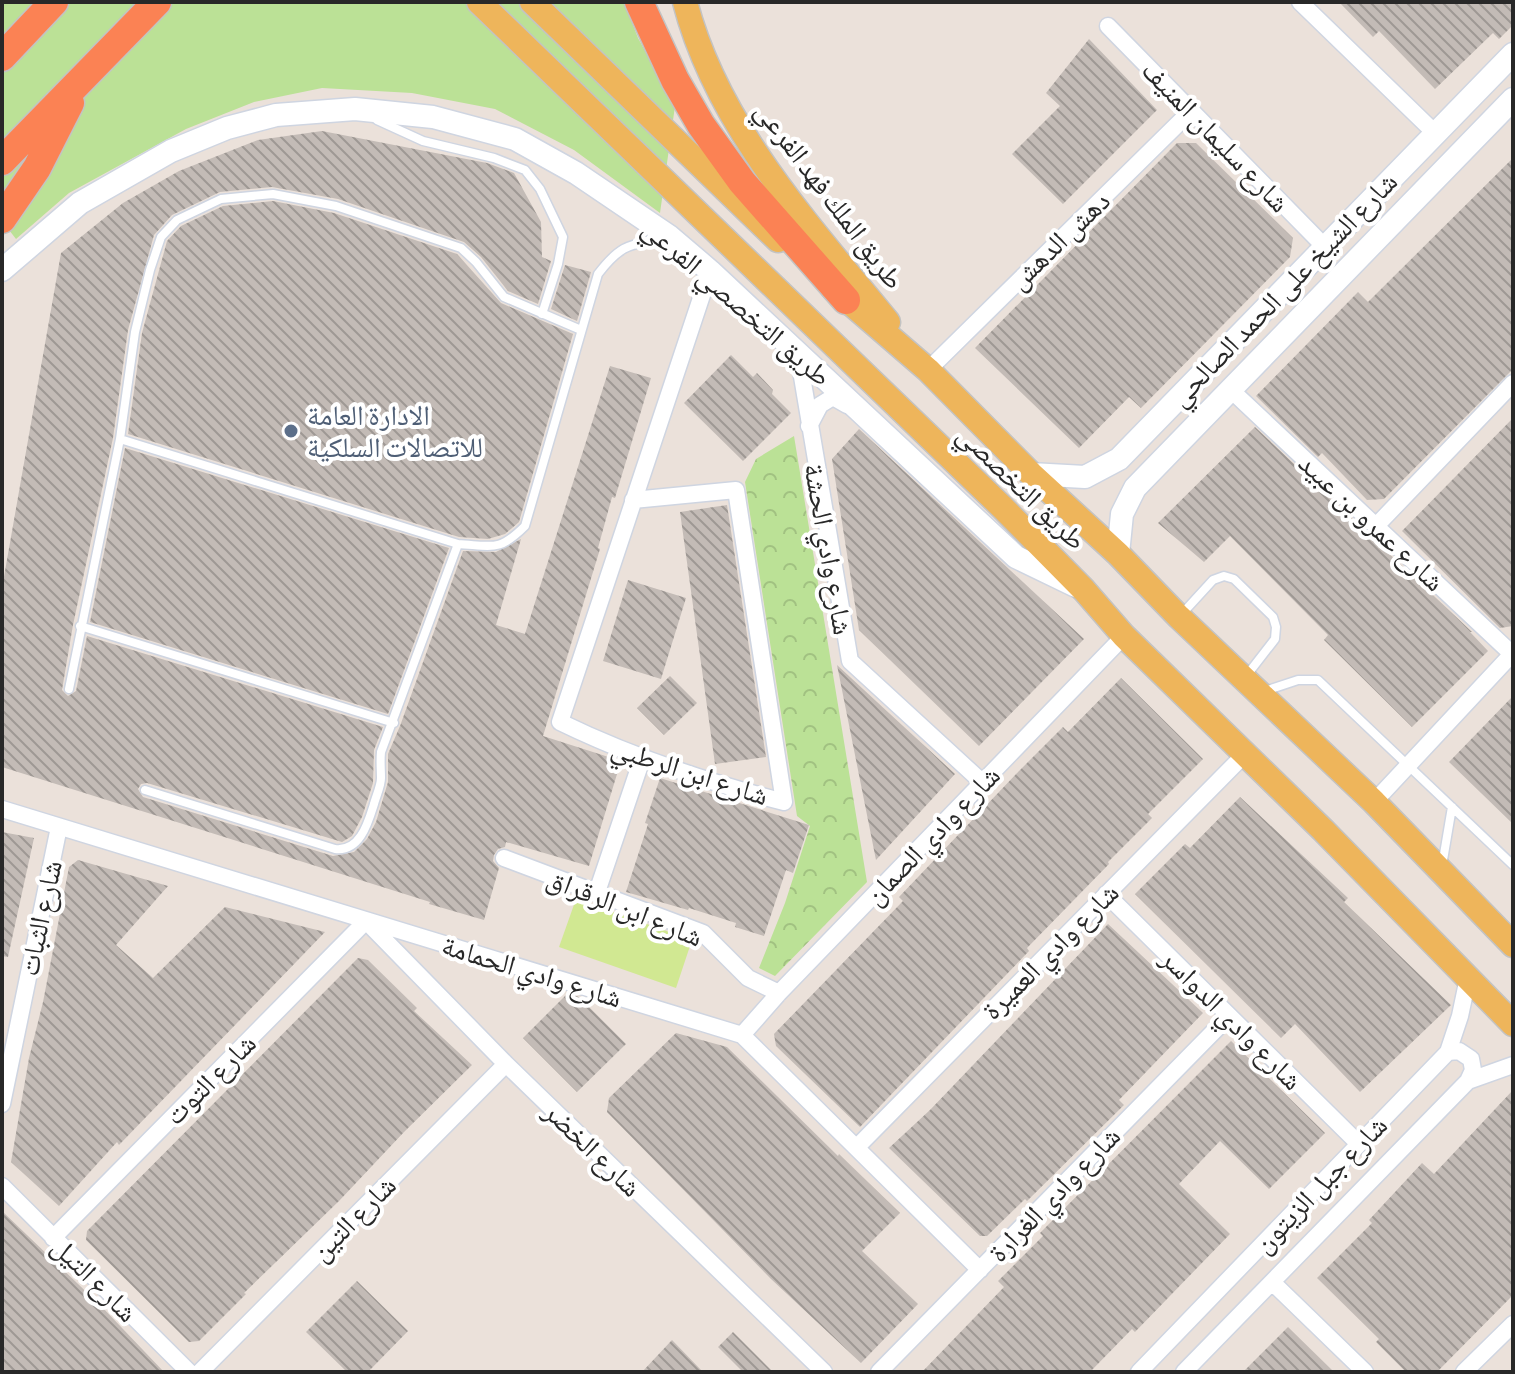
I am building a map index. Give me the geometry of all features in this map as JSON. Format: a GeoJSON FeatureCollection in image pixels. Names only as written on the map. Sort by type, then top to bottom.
{"type":"FeatureCollection","features":[{"type":"Feature","properties":{"kind":"highway"},"geometry":{"type":"LineString","coordinates":[[2,57],[54,2]]}},
{"type":"Feature","properties":{"kind":"highway"},"geometry":{"type":"LineString","coordinates":[[2,161],[157,2]]}},
{"type":"Feature","properties":{"kind":"highway"},"geometry":{"type":"LineString","coordinates":[[639,2],[675,80],[701,125],[742,182],[846,300]]}},
{"type":"Feature","properties":{"kind":"highway"},"geometry":{"type":"LineString","coordinates":[[2,219],[37,168],[82,78]]}},
{"type":"Feature","properties":{"kind":"main road","name":"طريق التخصصي"},"geometry":{"type":"LineString","coordinates":[[479,2],[1084,590],[1124,636],[1323,830],[1513,1024]]}},
{"type":"Feature","properties":{"kind":"main road","name":"طريق التخصصي"},"geometry":{"type":"LineString","coordinates":[[532,2],[780,242],[928,370],[1031,474],[1374,802],[1513,945]]}},
{"type":"Feature","properties":{"kind":"main road","name":"طريق الملك فهد الفرعي"},"geometry":{"type":"LineString","coordinates":[[685,2],[727,108],[806,222],[928,370]]}},
{"type":"Feature","properties":{"kind":"main road","name":"شارع الشيخ على الحمد الصالحي"},"geometry":{"type":"LineString","coordinates":[[1031,474],[1085,477],[1119,459],[1513,54]]}},
{"type":"Feature","properties":{"kind":"main road","name":"شارع الشيخ على الحمد الصالحي"},"geometry":{"type":"LineString","coordinates":[[1118,554],[1122,514],[1135,488],[1513,99]]}},
{"type":"Feature","properties":{"kind":"main road","name":"طريق التخصصي الفرعي"},"geometry":{"type":"LineString","coordinates":[[2,270],[80,203],[171,151],[227,128],[276,115],[355,109],[433,117],[515,139],[576,173],[669,236],[1016,557],[1084,590]]}},
{"type":"Feature","properties":{"kind":"street"},"geometry":{"type":"LineString","coordinates":[[1300,2],[1435,133]]}},
{"type":"Feature","properties":{"kind":"street","name":"شارع سليمان المنيف"},"geometry":{"type":"LineString","coordinates":[[1108,26],[1324,246]]}},
{"type":"Feature","properties":{"kind":"street","name":"دهش الدهش"},"geometry":{"type":"LineString","coordinates":[[928,370],[1191,111]]}},
{"type":"Feature","properties":{"kind":"street","name":"شارع ابن الرطبي"},"geometry":{"type":"LineString","coordinates":[[633,500],[736,490],[784,802],[712,783],[560,722],[633,500],[710,271]]}},
{"type":"Feature","properties":{"kind":"street","name":"شارع وادي الحشة"},"geometry":{"type":"LineString","coordinates":[[798,353],[850,661],[983,783]]}},
{"type":"Feature","properties":{"kind":"street"},"geometry":{"type":"LineString","coordinates":[[1376,526],[1513,383]]}},
{"type":"Feature","properties":{"kind":"street","name":"شارع عمرو بن عبيد"},"geometry":{"type":"LineString","coordinates":[[1231,390],[1512,653]]}},
{"type":"Feature","properties":{"kind":"street"},"geometry":{"type":"LineString","coordinates":[[809,426],[820,405],[833,397],[859,411]]}},
{"type":"Feature","properties":{"kind":"street","name":"شارع وادي الصمان"},"geometry":{"type":"LineString","coordinates":[[742,1035],[1124,636]]}},
{"type":"Feature","properties":{"kind":"street"},"geometry":{"type":"LineString","coordinates":[[1374,802],[1512,653]]}},
{"type":"Feature","properties":{"kind":"street","name":"شارع وادي العميرة"},"geometry":{"type":"LineString","coordinates":[[857,1147],[1244,755]]}},
{"type":"Feature","properties":{"kind":"street"},"geometry":{"type":"LineString","coordinates":[[597,892],[643,756]]}},
{"type":"Feature","properties":{"kind":"street","name":"شارع وادي الحمامة"},"geometry":{"type":"LineString","coordinates":[[2,809],[742,1035],[980,1270]]}},
{"type":"Feature","properties":{"kind":"street","name":"شارع الثبات"},"geometry":{"type":"LineString","coordinates":[[2,1104],[59,827]]}},
{"type":"Feature","properties":{"kind":"street","name":"شارع ابن الرقراق"},"geometry":{"type":"LineString","coordinates":[[504,858],[703,933],[748,978],[779,993]]}},
{"type":"Feature","properties":{"kind":"street","name":"شارع وادي الدواسر"},"geometry":{"type":"LineString","coordinates":[[1106,894],[1358,1143]]}},
{"type":"Feature","properties":{"kind":"street","name":"شارع الخضر"},"geometry":{"type":"LineString","coordinates":[[366,921],[506,1064],[824,1372]]}},
{"type":"Feature","properties":{"kind":"street","name":"شارع التوت"},"geometry":{"type":"LineString","coordinates":[[53,1238],[366,921]]}},
{"type":"Feature","properties":{"kind":"street","name":"شارع جبل الزيتون"},"geometry":{"type":"LineString","coordinates":[[1139,1372],[1448,1052],[1468,978]]}},
{"type":"Feature","properties":{"kind":"street","name":"شارع وادي الغرارة"},"geometry":{"type":"LineString","coordinates":[[879,1372],[1229,1016]]}},
{"type":"Feature","properties":{"kind":"street"},"geometry":{"type":"LineString","coordinates":[[1448,1052],[1459,1051],[1471,1059],[1473,1070],[1468,1081]]}},
{"type":"Feature","properties":{"kind":"street","name":"شارع التين"},"geometry":{"type":"LineString","coordinates":[[200,1372],[506,1064]]}},
{"type":"Feature","properties":{"kind":"street","name":"شارع جبل الزيتون"},"geometry":{"type":"LineString","coordinates":[[1184,1372],[1468,1081],[1513,1065]]}},
{"type":"Feature","properties":{"kind":"street","name":"شارع التيل"},"geometry":{"type":"LineString","coordinates":[[2,1186],[189,1372]]}},
{"type":"Feature","properties":{"kind":"street"},"geometry":{"type":"LineString","coordinates":[[1272,1282],[1365,1372]]}},
{"type":"Feature","properties":{"kind":"street"},"geometry":{"type":"LineString","coordinates":[[1464,1372],[1513,1324]]}},
{"type":"Feature","properties":{"kind":"lane"},"geometry":{"type":"LineString","coordinates":[[355,109],[423,141],[494,158],[525,170],[540,189],[563,237],[542,314]]}},
{"type":"Feature","properties":{"kind":"lane"},"geometry":{"type":"LineString","coordinates":[[69,689],[120,439],[135,332],[161,237],[177,220],[221,199],[273,194],[336,206],[461,248],[504,297],[581,330]]}},
{"type":"Feature","properties":{"kind":"lane"},"geometry":{"type":"LineString","coordinates":[[120,439],[458,544],[500,547],[525,526],[598,274],[612,256],[626,246],[669,236]]}},
{"type":"Feature","properties":{"kind":"lane"},"geometry":{"type":"LineString","coordinates":[[145,790],[343,850],[354,844],[367,828],[381,780],[381,752],[458,544]]}},
{"type":"Feature","properties":{"kind":"lane"},"geometry":{"type":"LineString","coordinates":[[1179,617],[1213,580],[1224,576],[1234,579],[1273,617],[1276,627],[1275,639],[1251,686]]}},
{"type":"Feature","properties":{"kind":"lane"},"geometry":{"type":"LineString","coordinates":[[80,626],[394,723]]}},
{"type":"Feature","properties":{"kind":"lane"},"geometry":{"type":"LineString","coordinates":[[1251,686],[1318,680],[1513,865]]}},
{"type":"Feature","properties":{"kind":"lane"},"geometry":{"type":"LineString","coordinates":[[1441,872],[1452,807]]}},
{"type":"Feature","properties":{"kind":"green space"},"geometry":{"type":"Polygon","coordinates":[[[2,2],[624,2],[638,38],[675,106],[660,213],[574,150],[495,109],[412,93],[322,88],[254,102],[186,129],[69,193],[16,239],[2,221],[2,2]]]}},
{"type":"Feature","properties":{"kind":"green space"},"geometry":{"type":"Polygon","coordinates":[[[794,436],[867,882],[775,976],[759,968],[785,903],[810,826],[797,816],[745,482],[756,459],[794,436]]]}},
{"type":"Feature","properties":{"kind":"green space"},"geometry":{"type":"Polygon","coordinates":[[[576,899],[692,940],[676,988],[559,947],[576,899]]]}},
{"type":"Feature","properties":{"kind":"building"},"geometry":{"type":"Polygon","coordinates":[[[1339,2],[1513,2],[1513,25],[1499,39],[1493,33],[1435,89],[1379,31],[1373,37],[1339,2]]]}},
{"type":"Feature","properties":{"kind":"building"},"geometry":{"type":"Polygon","coordinates":[[[1089,39],[1157,110],[1063,204],[1012,154],[1060,106],[1046,93],[1089,39]]]}},
{"type":"Feature","properties":{"kind":"building"},"geometry":{"type":"Polygon","coordinates":[[[322,131],[487,163],[514,173],[541,222],[542,257],[551,261],[538,304],[508,291],[481,257],[464,242],[338,199],[272,187],[220,192],[172,215],[154,235],[128,330],[113,438],[62,690],[68,696],[76,691],[87,636],[383,727],[374,750],[373,783],[362,817],[352,836],[342,842],[147,783],[141,784],[138,789],[143,797],[333,856],[354,852],[367,839],[376,822],[388,782],[388,754],[463,551],[496,552],[521,539],[496,625],[525,634],[610,366],[651,378],[615,498],[612,497],[600,549],[543,736],[621,761],[589,866],[506,842],[505,847],[498,849],[494,855],[493,861],[499,868],[484,920],[2,767],[2,588],[61,253],[123,203],[179,171],[258,140],[322,131]]]}},
{"type":"Feature","properties":{"kind":"building"},"geometry":{"type":"Polygon","coordinates":[[[1177,143],[1196,143],[1293,238],[1290,257],[1141,408],[1129,397],[1079,448],[975,348],[1177,143]]]}},
{"type":"Feature","properties":{"kind":"building"},"geometry":{"type":"Polygon","coordinates":[[[1513,158],[1513,369],[1384,499],[1367,500],[1322,453],[1318,457],[1256,396],[1358,292],[1368,302],[1513,158]]]}},
{"type":"Feature","properties":{"kind":"building"},"geometry":{"type":"Polygon","coordinates":[[[273,201],[334,213],[457,254],[501,303],[573,334],[519,522],[505,534],[488,539],[459,537],[128,434],[142,333],[167,241],[181,226],[223,206],[273,201]]]}},
{"type":"Feature","properties":{"kind":"building"},"geometry":{"type":"Polygon","coordinates":[[[565,265],[591,272],[577,321],[551,309],[565,265]]]}},
{"type":"Feature","properties":{"kind":"building"},"geometry":{"type":"Polygon","coordinates":[[[731,355],[753,377],[757,373],[791,413],[743,461],[684,403],[731,355]]]}},
{"type":"Feature","properties":{"kind":"building"},"geometry":{"type":"Polygon","coordinates":[[[1513,418],[1513,626],[1500,628],[1402,531],[1513,418]]]}},
{"type":"Feature","properties":{"kind":"building"},"geometry":{"type":"Polygon","coordinates":[[[1255,427],[1472,632],[1488,651],[1412,727],[1324,640],[1328,635],[1230,536],[1204,562],[1158,523],[1255,427]]]}},
{"type":"Feature","properties":{"kind":"building"},"geometry":{"type":"Polygon","coordinates":[[[859,429],[1084,639],[979,746],[859,630],[832,459],[859,429]]]}},
{"type":"Feature","properties":{"kind":"building"},"geometry":{"type":"Polygon","coordinates":[[[125,448],[449,548],[388,714],[90,622],[125,448]]]}},
{"type":"Feature","properties":{"kind":"building"},"geometry":{"type":"Polygon","coordinates":[[[727,505],[766,757],[715,764],[680,512],[727,505]]]}},
{"type":"Feature","properties":{"kind":"building"},"geometry":{"type":"Polygon","coordinates":[[[628,580],[686,598],[661,679],[603,661],[628,580]]]}},
{"type":"Feature","properties":{"kind":"building"},"geometry":{"type":"Polygon","coordinates":[[[837,665],[955,774],[876,860],[837,665]]]}},
{"type":"Feature","properties":{"kind":"building"},"geometry":{"type":"Polygon","coordinates":[[[670,676],[697,703],[664,735],[637,708],[670,676]]]}},
{"type":"Feature","properties":{"kind":"building"},"geometry":{"type":"Polygon","coordinates":[[[1121,678],[1203,759],[1148,814],[1152,818],[1027,948],[1029,951],[860,1127],[776,1046],[774,1034],[903,901],[899,897],[1019,771],[1063,727],[1068,732],[1121,678]]]}},
{"type":"Feature","properties":{"kind":"building"},"geometry":{"type":"Polygon","coordinates":[[[1513,696],[1513,824],[1449,762],[1513,696]]]}},
{"type":"Feature","properties":{"kind":"building"},"geometry":{"type":"Polygon","coordinates":[[[660,778],[809,825],[793,873],[786,870],[764,936],[689,908],[626,892],[660,778]]]}},
{"type":"Feature","properties":{"kind":"building"},"geometry":{"type":"Polygon","coordinates":[[[1240,797],[1348,898],[1344,902],[1451,1005],[1360,1092],[1295,1024],[1281,1038],[1135,894],[1185,844],[1190,848],[1240,797]]]}},
{"type":"Feature","properties":{"kind":"building"},"geometry":{"type":"Polygon","coordinates":[[[2,832],[34,838],[8,957],[2,956],[2,832]]]}},
{"type":"Feature","properties":{"kind":"building"},"geometry":{"type":"Polygon","coordinates":[[[78,860],[168,886],[116,945],[153,978],[225,907],[325,932],[119,1145],[117,1142],[59,1206],[11,1162],[29,1058],[69,867],[78,860]]]}},
{"type":"Feature","properties":{"kind":"building"},"geometry":{"type":"Polygon","coordinates":[[[1108,924],[1203,1013],[1119,1100],[1124,1105],[1027,1201],[1025,1199],[987,1236],[980,1236],[889,1148],[930,1110],[1108,924]]]}},
{"type":"Feature","properties":{"kind":"building"},"geometry":{"type":"Polygon","coordinates":[[[358,958],[368,960],[417,1008],[414,1011],[472,1065],[199,1341],[189,1342],[86,1240],[87,1231],[358,958]]]}},
{"type":"Feature","properties":{"kind":"building"},"geometry":{"type":"Polygon","coordinates":[[[568,993],[579,997],[626,1044],[577,1092],[523,1038],[568,993]]]}},
{"type":"Feature","properties":{"kind":"building"},"geometry":{"type":"Polygon","coordinates":[[[676,1033],[727,1047],[900,1213],[862,1251],[918,1304],[861,1363],[771,1279],[607,1112],[609,1098],[676,1033]]]}},
{"type":"Feature","properties":{"kind":"building"},"geometry":{"type":"Polygon","coordinates":[[[1231,1041],[1325,1133],[1269,1189],[1220,1141],[1179,1184],[1230,1234],[1135,1332],[1132,1329],[1090,1372],[922,1372],[1004,1287],[998,1281],[1043,1236],[1040,1233],[1231,1041]]]}},
{"type":"Feature","properties":{"kind":"building"},"geometry":{"type":"Polygon","coordinates":[[[1513,1090],[1513,1295],[1437,1372],[1406,1372],[1376,1342],[1379,1339],[1317,1278],[1372,1223],[1369,1220],[1422,1163],[1434,1174],[1513,1090]]]}},
{"type":"Feature","properties":{"kind":"building"},"geometry":{"type":"Polygon","coordinates":[[[2,1211],[102,1307],[164,1372],[2,1372],[2,1211]]]}},
{"type":"Feature","properties":{"kind":"building"},"geometry":{"type":"Polygon","coordinates":[[[357,1281],[408,1331],[368,1372],[347,1372],[306,1332],[357,1281]]]}},
{"type":"Feature","properties":{"kind":"building"},"geometry":{"type":"Polygon","coordinates":[[[1288,1327],[1334,1372],[1243,1372],[1288,1327]]]}},
{"type":"Feature","properties":{"kind":"building"},"geometry":{"type":"Polygon","coordinates":[[[733,1332],[773,1372],[743,1372],[718,1347],[733,1332]]]}},
{"type":"Feature","properties":{"kind":"building"},"geometry":{"type":"Polygon","coordinates":[[[672,1340],[703,1372],[642,1372],[672,1340]]]}},
{"type":"Feature","properties":{"kind":"place","name":"الادارة العامة للاتصالات السلكية"},"geometry":{"type":"Point","coordinates":[291,431]}}]}
